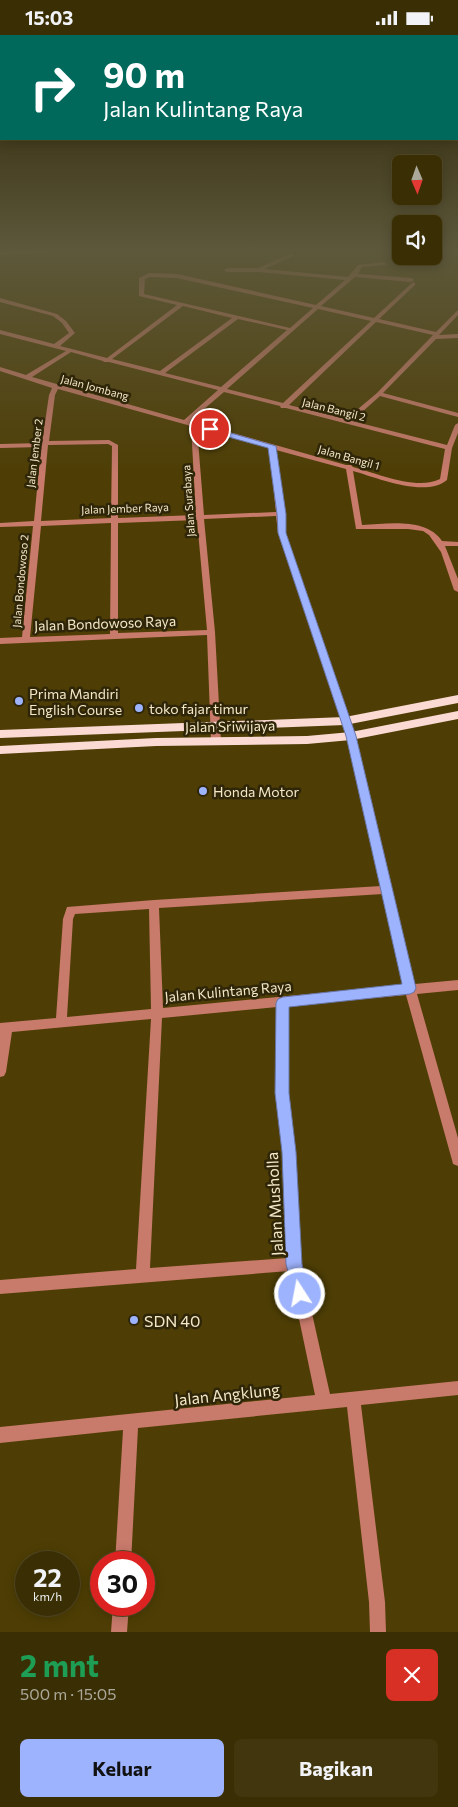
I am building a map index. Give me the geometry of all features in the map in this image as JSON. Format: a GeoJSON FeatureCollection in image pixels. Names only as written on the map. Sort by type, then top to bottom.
{"type":"FeatureCollection","features":[{"type":"Feature","properties":{"kind":"main road"},"geometry":{"type":"LineString","coordinates":[[0,734],[344,721],[458,699]]}},
{"type":"Feature","properties":{"kind":"main road","name":"Jalan Sriwijaya"},"geometry":{"type":"LineString","coordinates":[[0,750],[156,742],[216,742],[351,736],[458,715]]}},
{"type":"Feature","properties":{"kind":"street"},"geometry":{"type":"LineString","coordinates":[[56,346],[72,333],[66,326]]}},
{"type":"Feature","properties":{"kind":"street"},"geometry":{"type":"LineString","coordinates":[[106,361],[154,326]]}},
{"type":"Feature","properties":{"kind":"street"},"geometry":{"type":"LineString","coordinates":[[160,374],[225,326]]}},
{"type":"Feature","properties":{"kind":"street"},"geometry":{"type":"LineString","coordinates":[[274,326],[289,329]]}},
{"type":"Feature","properties":{"kind":"street"},"geometry":{"type":"LineString","coordinates":[[194,425],[185,422],[218,389],[293,326]]}},
{"type":"Feature","properties":{"kind":"street"},"geometry":{"type":"LineString","coordinates":[[283,407],[370,326]]}},
{"type":"Feature","properties":{"kind":"street"},"geometry":{"type":"LineString","coordinates":[[398,326],[436,335],[458,336]]}},
{"type":"Feature","properties":{"kind":"street"},"geometry":{"type":"LineString","coordinates":[[347,422],[379,394],[445,326]]}},
{"type":"Feature","properties":{"kind":"street","name":"Jalan Bangil 2"},"geometry":{"type":"LineString","coordinates":[[0,333],[449,448]]}},
{"type":"Feature","properties":{"kind":"street"},"geometry":{"type":"LineString","coordinates":[[28,377],[70,350]]}},
{"type":"Feature","properties":{"kind":"street","name":"Jalan Jombang"},"geometry":{"type":"LineString","coordinates":[[0,369],[56,387],[185,422]]}},
{"type":"Feature","properties":{"kind":"street","name":"Jalan Jember 2"},"geometry":{"type":"LineString","coordinates":[[36,523],[52,395],[56,387]]}},
{"type":"Feature","properties":{"kind":"street"},"geometry":{"type":"LineString","coordinates":[[379,394],[458,415]]}},
{"type":"Feature","properties":{"kind":"street","name":"Jalan Bangil 1"},"geometry":{"type":"LineString","coordinates":[[194,425],[349,466],[407,484],[421,486],[443,480],[449,448],[458,425]]}},
{"type":"Feature","properties":{"kind":"street","name":"Jalan Surabaya"},"geometry":{"type":"LineString","coordinates":[[194,425],[200,518],[211,632],[216,742]]}},
{"type":"Feature","properties":{"kind":"street"},"geometry":{"type":"LineString","coordinates":[[0,446],[109,442],[115,445],[114,637]]}},
{"type":"Feature","properties":{"kind":"street"},"geometry":{"type":"LineString","coordinates":[[272,446],[282,533],[344,721],[351,736],[385,890],[458,1160]]}},
{"type":"Feature","properties":{"kind":"street"},"geometry":{"type":"LineString","coordinates":[[349,466],[359,527],[418,528],[432,533],[440,543],[458,590]]}},
{"type":"Feature","properties":{"kind":"street","name":"Jalan Jember Raya"},"geometry":{"type":"LineString","coordinates":[[0,525],[281,514]]}},
{"type":"Feature","properties":{"kind":"street","name":"Jalan Bondowoso 2"},"geometry":{"type":"LineString","coordinates":[[26,640],[36,523]]}},
{"type":"Feature","properties":{"kind":"street"},"geometry":{"type":"LineString","coordinates":[[440,543],[458,544]]}},
{"type":"Feature","properties":{"kind":"street","name":"Jalan Bondowoso Raya"},"geometry":{"type":"LineString","coordinates":[[0,641],[211,632]]}},
{"type":"Feature","properties":{"kind":"street"},"geometry":{"type":"LineString","coordinates":[[61,1022],[68,919],[71,910],[154,903],[385,890]]}},
{"type":"Feature","properties":{"kind":"street"},"geometry":{"type":"LineString","coordinates":[[143,1275],[157,1012],[154,903]]}},
{"type":"Feature","properties":{"kind":"street","name":"Jalan Kulintang Raya"},"geometry":{"type":"LineString","coordinates":[[4,1027],[157,1012],[283,1003],[410,988],[458,985]]}},
{"type":"Feature","properties":{"kind":"street","name":"Jalan Musholla"},"geometry":{"type":"LineString","coordinates":[[283,1003],[282,1093],[289,1152],[294,1264],[324,1402]]}},
{"type":"Feature","properties":{"kind":"street"},"geometry":{"type":"LineString","coordinates":[[0,1071],[4,1027]]}},
{"type":"Feature","properties":{"kind":"street"},"geometry":{"type":"LineString","coordinates":[[0,1287],[294,1264]]}},
{"type":"Feature","properties":{"kind":"street","name":"Jalan Angklung"},"geometry":{"type":"LineString","coordinates":[[0,1435],[458,1388]]}},
{"type":"Feature","properties":{"kind":"street"},"geometry":{"type":"LineString","coordinates":[[353,1399],[377,1602],[378,1632]]}},
{"type":"Feature","properties":{"kind":"street"},"geometry":{"type":"LineString","coordinates":[[124,1551],[132,1421]]}},
{"type":"Feature","properties":{"kind":"street"},"geometry":{"type":"LineString","coordinates":[[119,1632],[120,1616]]}},
{"type":"Feature","properties":{"kind":"place","name":"Prima Mandiri English Course"},"geometry":{"type":"Point","coordinates":[19,701]}},
{"type":"Feature","properties":{"kind":"place","name":"toko fajar timur"},"geometry":{"type":"Point","coordinates":[139,708]}},
{"type":"Feature","properties":{"kind":"place","name":"Honda Motor"},"geometry":{"type":"Point","coordinates":[203,791]}},
{"type":"Feature","properties":{"kind":"place","name":"SDN 40"},"geometry":{"type":"Point","coordinates":[134,1320]}},
{"type":"Feature","properties":{"kind":"route"},"geometry":{"type":"LineString","coordinates":[[210,429],[272,446],[282,533],[344,721],[351,736],[385,890],[410,988],[283,1003],[282,1093],[289,1152],[294,1264],[300,1294]]}}]}
